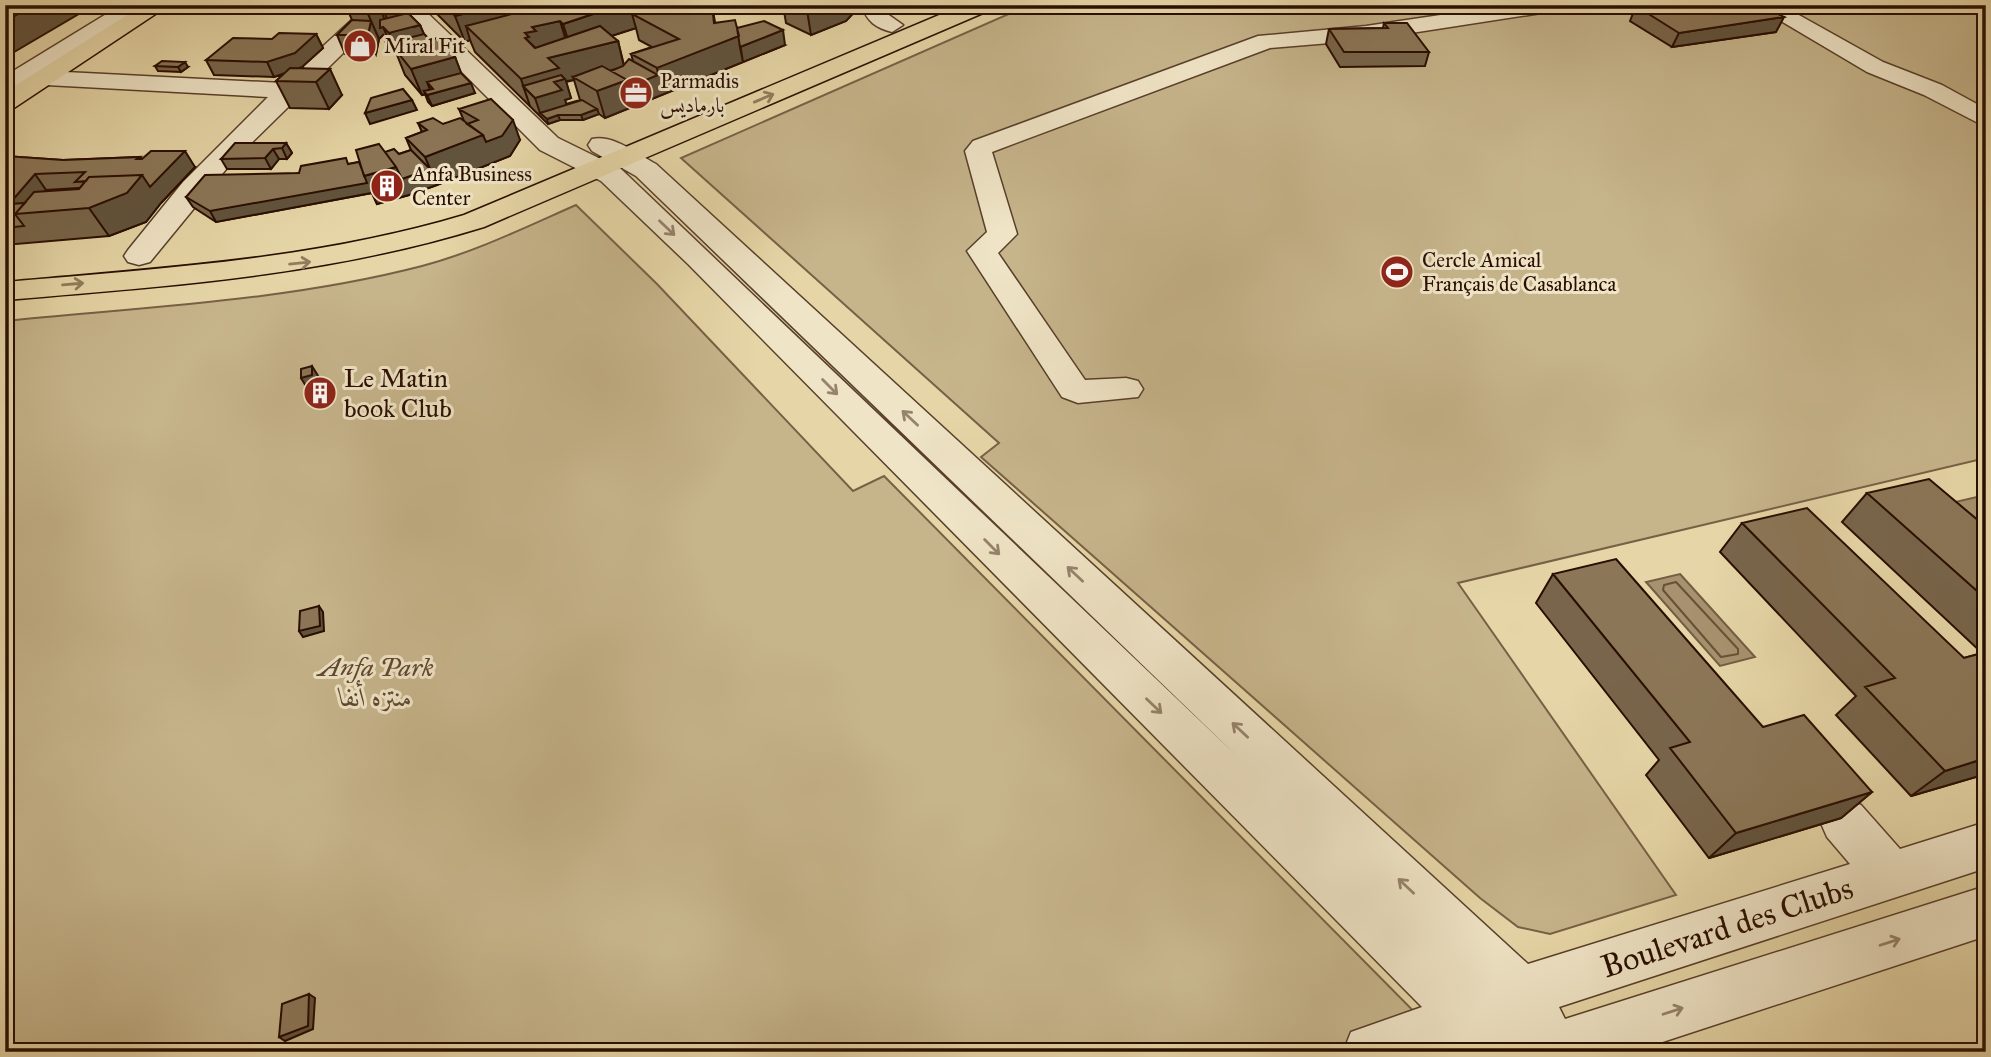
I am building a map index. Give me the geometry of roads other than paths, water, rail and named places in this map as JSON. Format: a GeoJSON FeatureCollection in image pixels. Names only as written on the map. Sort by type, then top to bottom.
{"type":"FeatureCollection","features":[{"type":"Feature","properties":{"kind":"main road"},"geometry":{"type":"LineString","coordinates":[[5,75],[123,5]]}},
{"type":"Feature","properties":{"kind":"main road"},"geometry":{"type":"LineString","coordinates":[[5,103],[158,5]]}},
{"type":"Feature","properties":{"kind":"main road"},"geometry":{"type":"LineString","coordinates":[[5,291],[342,257],[452,228],[599,156],[941,5]]}},
{"type":"Feature","properties":{"kind":"main road"},"geometry":{"type":"LineString","coordinates":[[5,269],[311,238],[389,224],[599,156],[982,5]]}},
{"type":"Feature","properties":{"kind":"street"},"geometry":{"type":"LineString","coordinates":[[5,86],[137,5]]}},
{"type":"Feature","properties":{"kind":"street"},"geometry":{"type":"LineString","coordinates":[[139,256],[197,182],[381,5]]}},
{"type":"Feature","properties":{"kind":"street"},"geometry":{"type":"LineString","coordinates":[[406,5],[457,51],[549,144],[646,170],[1520,993],[1551,1051],[1986,911]]}},
{"type":"Feature","properties":{"kind":"street"},"geometry":{"type":"LineString","coordinates":[[873,5],[876,16],[892,25]]}},
{"type":"Feature","properties":{"kind":"street"},"geometry":{"type":"LineString","coordinates":[[1126,389],[1073,389],[982,251],[1002,234],[978,151],[982,147],[1266,41],[1366,33],[1553,5]]}},
{"type":"Feature","properties":{"kind":"street"},"geometry":{"type":"LineString","coordinates":[[1765,5],[1875,67],[1933,90],[1986,119]]}},
{"type":"Feature","properties":{"kind":"street"},"geometry":{"type":"LineString","coordinates":[[457,51],[484,44]]}},
{"type":"Feature","properties":{"kind":"street"},"geometry":{"type":"LineString","coordinates":[[46,78],[290,91]]}},
{"type":"Feature","properties":{"kind":"street"},"geometry":{"type":"LineString","coordinates":[[599,156],[618,181],[1484,1035]]}},
{"type":"Feature","properties":{"kind":"street"},"geometry":{"type":"LineString","coordinates":[[1844,821],[1891,875]]}},
{"type":"Feature","properties":{"kind":"street","name":"Boulevard des Clubs"},"geometry":{"type":"LineString","coordinates":[[1371,1052],[1484,1035],[1520,993],[1986,845]]}},
{"type":"Feature","properties":{"kind":"water"},"geometry":{"type":"Polygon","coordinates":[[[1981,496],[1986,499],[1986,532],[1951,503],[1981,496]]]}},
{"type":"Feature","properties":{"kind":"water"},"geometry":{"type":"Polygon","coordinates":[[[1680,574],[1755,657],[1720,666],[1646,582],[1680,574]]]}},
{"type":"Feature","properties":{"kind":"place","name":"Miral Fit"},"geometry":{"type":"Point","coordinates":[360,46]}},
{"type":"Feature","properties":{"kind":"place","name":"Parmadis بارماديس"},"geometry":{"type":"Point","coordinates":[636,93]}},
{"type":"Feature","properties":{"kind":"place","name":"Anfa Business Center"},"geometry":{"type":"Point","coordinates":[387,186]}},
{"type":"Feature","properties":{"kind":"place","name":"Cercle Amical Français de Casablanca"},"geometry":{"type":"Point","coordinates":[1397,272]}},
{"type":"Feature","properties":{"kind":"place","name":"Le Matin book Club"},"geometry":{"type":"Point","coordinates":[320,393]}},
{"type":"Feature","properties":{"kind":"park label","name":"Anfa Park منتزه أنفا"},"geometry":{"type":"Point","coordinates":[376,682]}}]}
